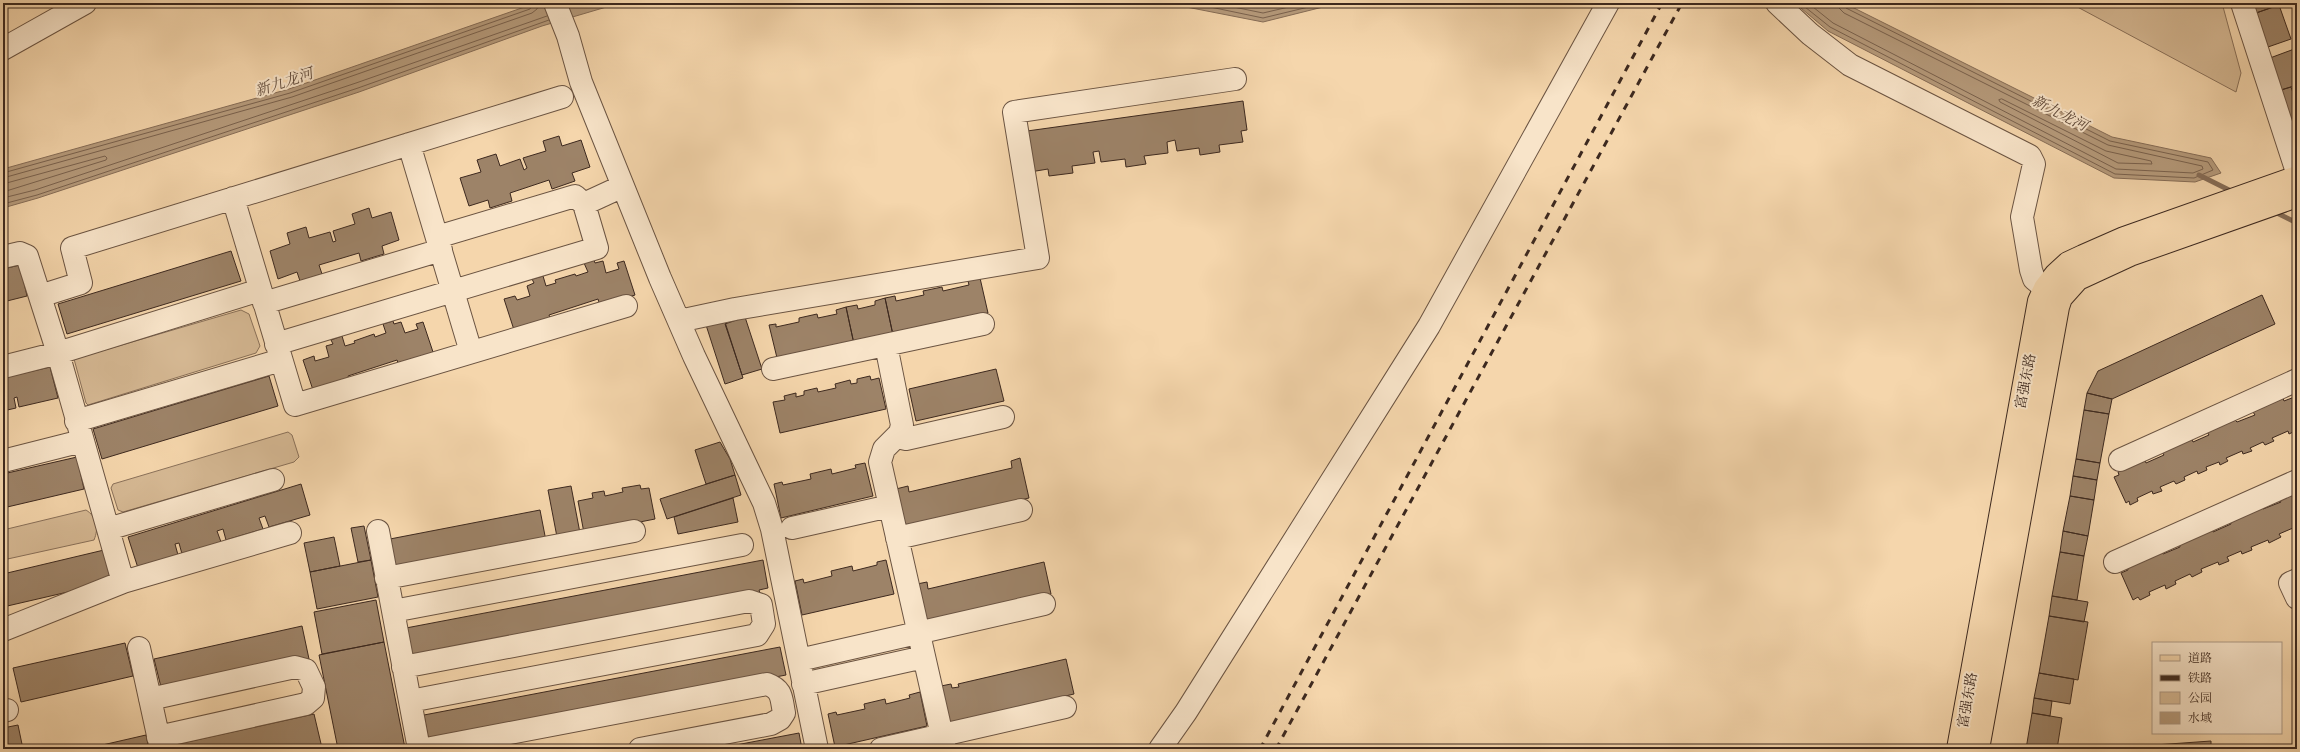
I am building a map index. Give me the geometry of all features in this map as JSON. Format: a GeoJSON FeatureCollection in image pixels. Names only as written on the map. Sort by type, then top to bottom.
{"type":"FeatureCollection","features":[{"type":"Feature","properties":{"kind":"main road","name":"富强东路"},"geometry":{"type":"LineString","coordinates":[[1958,749],[2039,301],[2045,288],[2068,263],[2124,238],[2211,207],[2294,182]]}},
{"type":"Feature","properties":{"kind":"main road","name":"富强东路"},"geometry":{"type":"LineString","coordinates":[[1978,749],[2026,478],[2058,307],[2062,298],[2078,279],[2130,256],[2236,219],[2294,182]]}},
{"type":"Feature","properties":{"kind":"street"},"geometry":{"type":"LineString","coordinates":[[3,49],[85,3]]}},
{"type":"Feature","properties":{"kind":"street"},"geometry":{"type":"LineString","coordinates":[[555,3],[568,36],[582,82],[679,321],[764,503],[772,529],[816,749]]}},
{"type":"Feature","properties":{"kind":"street"},"geometry":{"type":"LineString","coordinates":[[1777,3],[1810,34],[1850,65],[2030,156],[2034,164],[2022,217],[2030,270],[2034,280],[2045,288]]}},
{"type":"Feature","properties":{"kind":"street"},"geometry":{"type":"LineString","coordinates":[[2242,3],[2294,182]]}},
{"type":"Feature","properties":{"kind":"street"},"geometry":{"type":"LineString","coordinates":[[1160,749],[1186,712],[1429,326],[1607,4]]}},
{"type":"Feature","properties":{"kind":"street"},"geometry":{"type":"LineString","coordinates":[[679,321],[742,308],[1038,258],[1014,112],[1234,79]]}},
{"type":"Feature","properties":{"kind":"street"},"geometry":{"type":"LineString","coordinates":[[40,296],[81,283],[72,248],[562,97]]}},
{"type":"Feature","properties":{"kind":"street"},"geometry":{"type":"LineString","coordinates":[[409,144],[471,352]]}},
{"type":"Feature","properties":{"kind":"street"},"geometry":{"type":"LineString","coordinates":[[584,204],[623,186]]}},
{"type":"Feature","properties":{"kind":"street"},"geometry":{"type":"LineString","coordinates":[[3,367],[262,297],[439,244],[575,196],[584,204],[597,248],[453,291],[279,352],[3,461]]}},
{"type":"Feature","properties":{"kind":"street"},"geometry":{"type":"LineString","coordinates":[[233,198],[295,405],[626,306]]}},
{"type":"Feature","properties":{"kind":"street"},"geometry":{"type":"LineString","coordinates":[[3,257],[20,253],[27,256],[58,353],[123,582]]}},
{"type":"Feature","properties":{"kind":"street"},"geometry":{"type":"LineString","coordinates":[[773,369],[983,324]]}},
{"type":"Feature","properties":{"kind":"street"},"geometry":{"type":"LineString","coordinates":[[886,345],[902,425],[900,433],[884,449],[880,462],[943,742]]}},
{"type":"Feature","properties":{"kind":"street"},"geometry":{"type":"LineString","coordinates":[[2120,460],[2297,380]]}},
{"type":"Feature","properties":{"kind":"street"},"geometry":{"type":"LineString","coordinates":[[896,437],[906,439],[1003,417]]}},
{"type":"Feature","properties":{"kind":"street"},"geometry":{"type":"LineString","coordinates":[[108,529],[273,480]]}},
{"type":"Feature","properties":{"kind":"street"},"geometry":{"type":"LineString","coordinates":[[2115,562],[2297,481]]}},
{"type":"Feature","properties":{"kind":"street"},"geometry":{"type":"LineString","coordinates":[[792,528],[890,506]]}},
{"type":"Feature","properties":{"kind":"street"},"geometry":{"type":"LineString","coordinates":[[897,538],[1021,510]]}},
{"type":"Feature","properties":{"kind":"street"},"geometry":{"type":"LineString","coordinates":[[378,531],[419,749]]}},
{"type":"Feature","properties":{"kind":"street"},"geometry":{"type":"LineString","coordinates":[[386,578],[634,531]]}},
{"type":"Feature","properties":{"kind":"street"},"geometry":{"type":"LineString","coordinates":[[3,630],[123,582],[290,533]]}},
{"type":"Feature","properties":{"kind":"street"},"geometry":{"type":"LineString","coordinates":[[564,544],[570,577]]}},
{"type":"Feature","properties":{"kind":"street"},"geometry":{"type":"LineString","coordinates":[[393,611],[742,545]]}},
{"type":"Feature","properties":{"kind":"street"},"geometry":{"type":"LineString","coordinates":[[2297,580],[2290,583],[2297,598]]}},
{"type":"Feature","properties":{"kind":"street"},"geometry":{"type":"LineString","coordinates":[[403,667],[749,601],[761,605],[764,624],[757,635],[410,701]]}},
{"type":"Feature","properties":{"kind":"street"},"geometry":{"type":"LineString","coordinates":[[798,660],[1044,604]]}},
{"type":"Feature","properties":{"kind":"street"},"geometry":{"type":"LineString","coordinates":[[139,648],[150,699],[160,743],[306,704],[313,698],[314,687],[306,670],[295,667],[150,699]]}},
{"type":"Feature","properties":{"kind":"street"},"geometry":{"type":"LineString","coordinates":[[804,684],[924,657]]}},
{"type":"Feature","properties":{"kind":"street"},"geometry":{"type":"LineString","coordinates":[[426,749],[767,684],[776,688],[780,693],[784,713],[780,719],[770,724],[640,749]]}},
{"type":"Feature","properties":{"kind":"street"},"geometry":{"type":"LineString","coordinates":[[881,749],[943,742],[1065,707]]}},
{"type":"Feature","properties":{"kind":"green space"},"geometry":{"type":"Polygon","coordinates":[[[2070,3],[2222,3],[2241,73],[2236,92],[2070,3]]]}},
{"type":"Feature","properties":{"kind":"green space"},"geometry":{"type":"Polygon","coordinates":[[[241,310],[249,314],[260,346],[256,353],[88,405],[86,403],[74,359],[241,310]]]}},
{"type":"Feature","properties":{"kind":"green space"},"geometry":{"type":"Polygon","coordinates":[[[288,432],[292,435],[299,457],[294,462],[123,512],[118,510],[111,488],[113,484],[288,432]]]}},
{"type":"Feature","properties":{"kind":"green space"},"geometry":{"type":"Polygon","coordinates":[[[86,510],[95,519],[97,527],[94,540],[3,560],[3,530],[86,510]]]}},
{"type":"Feature","properties":{"kind":"water"},"geometry":{"type":"Polygon","coordinates":[[[536,3],[620,3],[542,26],[359,92],[38,198],[3,208],[3,169],[289,89],[536,3]]]}},
{"type":"Feature","properties":{"kind":"water"},"geometry":{"type":"Polygon","coordinates":[[[1166,3],[1339,3],[1263,22],[1166,3]]]}},
{"type":"Feature","properties":{"kind":"water"},"geometry":{"type":"Polygon","coordinates":[[[1795,3],[1844,3],[2112,137],[2211,158],[2221,173],[2195,182],[2114,178],[1828,31],[1795,3]]]}},
{"type":"Feature","properties":{"kind":"building"},"geometry":{"type":"Polygon","coordinates":[[[2252,3],[2285,3],[2256,13],[2252,3]]]}},
{"type":"Feature","properties":{"kind":"building"},"geometry":{"type":"Polygon","coordinates":[[[2279,5],[2291,39],[2268,47],[2256,13],[2279,5]]]}},
{"type":"Feature","properties":{"kind":"building"},"geometry":{"type":"Polygon","coordinates":[[[2297,48],[2297,85],[2281,90],[2270,58],[2297,48]]]}},
{"type":"Feature","properties":{"kind":"building"},"geometry":{"type":"Polygon","coordinates":[[[2291,87],[2297,104],[2297,132],[2295,132],[2281,90],[2291,87]]]}},
{"type":"Feature","properties":{"kind":"building"},"geometry":{"type":"Polygon","coordinates":[[[1243,101],[1247,130],[1241,131],[1243,142],[1219,145],[1220,152],[1200,155],[1199,148],[1177,151],[1175,140],[1167,142],[1168,153],[1144,156],[1146,164],[1126,167],[1125,159],[1101,162],[1099,151],[1093,152],[1095,163],[1072,166],[1073,173],[1049,176],[1048,169],[1030,172],[1020,132],[1243,101]]]}},
{"type":"Feature","properties":{"kind":"building"},"geometry":{"type":"Polygon","coordinates":[[[559,136],[562,146],[581,140],[590,167],[572,173],[575,181],[552,189],[549,180],[510,193],[512,201],[490,208],[488,200],[469,206],[460,178],[481,172],[477,160],[496,154],[500,166],[520,159],[524,170],[527,168],[523,158],[546,151],[543,141],[559,136]]]}},
{"type":"Feature","properties":{"kind":"building"},"geometry":{"type":"Polygon","coordinates":[[[369,208],[372,218],[391,212],[399,240],[382,246],[384,254],[361,261],[359,253],[319,265],[322,274],[300,281],[297,272],[278,279],[270,251],[290,244],[287,233],[306,227],[309,238],[330,232],[333,242],[336,241],[333,231],[355,224],[352,214],[369,208]]]}},
{"type":"Feature","properties":{"kind":"building"},"geometry":{"type":"Polygon","coordinates":[[[231,251],[241,281],[67,334],[58,304],[231,251]]]}},
{"type":"Feature","properties":{"kind":"building"},"geometry":{"type":"Polygon","coordinates":[[[594,260],[595,263],[603,261],[606,273],[619,269],[617,263],[624,261],[635,295],[600,306],[598,299],[549,315],[551,321],[515,333],[504,299],[515,296],[517,300],[530,296],[527,286],[534,283],[532,279],[543,276],[546,286],[556,283],[555,280],[588,272],[584,263],[594,260]]]}},
{"type":"Feature","properties":{"kind":"building"},"geometry":{"type":"Polygon","coordinates":[[[20,265],[27,296],[3,302],[3,269],[20,265]]]}},
{"type":"Feature","properties":{"kind":"building"},"geometry":{"type":"Polygon","coordinates":[[[980,278],[988,313],[893,335],[885,298],[895,296],[896,301],[924,295],[923,291],[942,287],[943,291],[969,285],[968,281],[980,278]]]}},
{"type":"Feature","properties":{"kind":"building"},"geometry":{"type":"Polygon","coordinates":[[[2262,295],[2275,324],[2112,399],[2087,393],[2098,371],[2262,295]]]}},
{"type":"Feature","properties":{"kind":"building"},"geometry":{"type":"Polygon","coordinates":[[[885,298],[893,335],[854,344],[846,307],[857,305],[858,309],[875,305],[875,301],[885,298]]]}},
{"type":"Feature","properties":{"kind":"building"},"geometry":{"type":"Polygon","coordinates":[[[846,307],[854,344],[778,362],[769,325],[776,324],[776,327],[799,322],[799,318],[817,314],[818,318],[837,314],[836,310],[846,307]]]}},
{"type":"Feature","properties":{"kind":"building"},"geometry":{"type":"Polygon","coordinates":[[[745,317],[762,369],[742,375],[725,324],[745,317]]]}},
{"type":"Feature","properties":{"kind":"building"},"geometry":{"type":"Polygon","coordinates":[[[724,319],[743,378],[725,384],[706,325],[724,319]]]}},
{"type":"Feature","properties":{"kind":"building"},"geometry":{"type":"Polygon","coordinates":[[[393,321],[394,324],[401,322],[405,333],[418,329],[416,324],[423,322],[434,355],[399,366],[397,360],[348,376],[350,382],[314,393],[303,360],[314,356],[315,361],[329,357],[326,346],[333,344],[331,340],[342,336],[345,346],[374,334],[375,337],[386,333],[383,324],[393,321]]]}},
{"type":"Feature","properties":{"kind":"building"},"geometry":{"type":"Polygon","coordinates":[[[50,367],[58,398],[19,407],[17,397],[14,398],[16,408],[3,411],[3,378],[50,367]]]}},
{"type":"Feature","properties":{"kind":"building"},"geometry":{"type":"Polygon","coordinates":[[[996,369],[1004,401],[916,421],[909,389],[996,369]]]}},
{"type":"Feature","properties":{"kind":"building"},"geometry":{"type":"Polygon","coordinates":[[[269,376],[278,406],[102,459],[93,429],[269,376]]]}},
{"type":"Feature","properties":{"kind":"building"},"geometry":{"type":"Polygon","coordinates":[[[870,376],[871,380],[879,378],[886,409],[780,433],[773,402],[785,400],[784,396],[796,393],[796,397],[804,395],[804,391],[817,388],[818,392],[836,388],[835,384],[850,380],[851,384],[857,383],[857,379],[870,376]]]}},
{"type":"Feature","properties":{"kind":"building"},"geometry":{"type":"Polygon","coordinates":[[[2087,393],[2112,399],[2109,414],[2084,410],[2087,393]]]}},
{"type":"Feature","properties":{"kind":"building"},"geometry":{"type":"Polygon","coordinates":[[[2297,396],[2297,430],[2289,434],[2288,431],[2272,438],[2274,441],[2265,445],[2263,442],[2250,448],[2252,451],[2243,454],[2242,451],[2226,458],[2228,461],[2220,465],[2219,462],[2206,467],[2207,470],[2198,474],[2197,471],[2184,477],[2185,480],[2176,484],[2174,481],[2160,487],[2162,491],[2153,494],[2152,491],[2137,498],[2138,501],[2130,505],[2129,501],[2126,503],[2114,477],[2119,475],[2118,472],[2145,460],[2146,463],[2164,455],[2162,452],[2192,439],[2193,442],[2209,435],[2207,432],[2235,420],[2237,422],[2255,415],[2253,412],[2283,398],[2284,401],[2297,396]]]}},
{"type":"Feature","properties":{"kind":"building"},"geometry":{"type":"Polygon","coordinates":[[[2084,410],[2109,414],[2100,463],[2076,459],[2084,410]]]}},
{"type":"Feature","properties":{"kind":"building"},"geometry":{"type":"Polygon","coordinates":[[[720,442],[730,459],[735,475],[706,484],[695,450],[720,442]]]}},
{"type":"Feature","properties":{"kind":"building"},"geometry":{"type":"Polygon","coordinates":[[[77,457],[84,489],[3,508],[3,474],[77,457]]]}},
{"type":"Feature","properties":{"kind":"building"},"geometry":{"type":"Polygon","coordinates":[[[1020,458],[1029,498],[904,527],[896,489],[908,486],[909,492],[1012,468],[1011,461],[1020,458]]]}},
{"type":"Feature","properties":{"kind":"building"},"geometry":{"type":"Polygon","coordinates":[[[2076,459],[2100,463],[2097,480],[2073,476],[2076,459]]]}},
{"type":"Feature","properties":{"kind":"building"},"geometry":{"type":"Polygon","coordinates":[[[865,463],[873,496],[781,518],[774,484],[782,482],[783,485],[811,479],[810,474],[831,469],[832,474],[856,468],[855,465],[865,463]]]}},
{"type":"Feature","properties":{"kind":"building"},"geometry":{"type":"Polygon","coordinates":[[[735,475],[741,495],[667,519],[660,499],[735,475]]]}},
{"type":"Feature","properties":{"kind":"building"},"geometry":{"type":"Polygon","coordinates":[[[2073,476],[2097,480],[2094,500],[2070,496],[2073,476]]]}},
{"type":"Feature","properties":{"kind":"building"},"geometry":{"type":"Polygon","coordinates":[[[301,484],[310,515],[269,527],[265,516],[259,518],[263,529],[226,540],[223,529],[217,531],[221,542],[182,554],[179,543],[175,544],[178,555],[138,568],[128,537],[301,484]]]}},
{"type":"Feature","properties":{"kind":"building"},"geometry":{"type":"Polygon","coordinates":[[[640,485],[641,489],[649,488],[655,519],[584,533],[578,501],[593,498],[592,493],[604,491],[605,496],[623,492],[622,488],[640,485]]]}},
{"type":"Feature","properties":{"kind":"building"},"geometry":{"type":"Polygon","coordinates":[[[571,486],[580,533],[557,537],[548,490],[571,486]]]}},
{"type":"Feature","properties":{"kind":"building"},"geometry":{"type":"Polygon","coordinates":[[[2297,491],[2297,530],[2294,531],[2293,528],[2279,534],[2281,537],[2269,543],[2268,540],[2251,547],[2252,550],[2242,554],[2241,551],[2227,557],[2229,561],[2219,565],[2218,562],[2201,569],[2202,572],[2192,577],[2190,574],[2175,581],[2176,584],[2166,589],[2165,585],[2149,592],[2150,595],[2140,600],[2138,597],[2133,600],[2121,573],[2128,570],[2127,566],[2161,551],[2163,554],[2180,547],[2179,543],[2212,528],[2213,532],[2231,524],[2230,521],[2262,506],[2263,509],[2281,502],[2279,499],[2297,491]]]}},
{"type":"Feature","properties":{"kind":"building"},"geometry":{"type":"Polygon","coordinates":[[[2070,496],[2094,500],[2088,536],[2063,531],[2070,496]]]}},
{"type":"Feature","properties":{"kind":"building"},"geometry":{"type":"Polygon","coordinates":[[[733,498],[738,522],[678,534],[674,517],[733,498]]]}},
{"type":"Feature","properties":{"kind":"building"},"geometry":{"type":"Polygon","coordinates":[[[540,510],[546,541],[395,569],[390,539],[540,510]]]}},
{"type":"Feature","properties":{"kind":"building"},"geometry":{"type":"Polygon","coordinates":[[[364,526],[371,560],[358,562],[351,528],[364,526]]]}},
{"type":"Feature","properties":{"kind":"building"},"geometry":{"type":"Polygon","coordinates":[[[2063,531],[2088,536],[2084,556],[2060,552],[2063,531]]]}},
{"type":"Feature","properties":{"kind":"building"},"geometry":{"type":"Polygon","coordinates":[[[334,537],[340,566],[310,572],[304,543],[334,537]]]}},
{"type":"Feature","properties":{"kind":"building"},"geometry":{"type":"Polygon","coordinates":[[[104,550],[111,582],[3,607],[3,574],[104,550]]]}},
{"type":"Feature","properties":{"kind":"building"},"geometry":{"type":"Polygon","coordinates":[[[2060,552],[2084,556],[2077,600],[2052,596],[2060,552]]]}},
{"type":"Feature","properties":{"kind":"building"},"geometry":{"type":"Polygon","coordinates":[[[371,560],[378,597],[317,609],[310,572],[371,560]]]}},
{"type":"Feature","properties":{"kind":"building"},"geometry":{"type":"Polygon","coordinates":[[[763,560],[768,588],[759,590],[760,593],[412,656],[406,628],[763,560]]]}},
{"type":"Feature","properties":{"kind":"building"},"geometry":{"type":"Polygon","coordinates":[[[886,560],[894,594],[802,615],[795,581],[803,579],[804,583],[832,576],[831,571],[852,566],[853,571],[877,565],[877,562],[886,560]]]}},
{"type":"Feature","properties":{"kind":"building"},"geometry":{"type":"Polygon","coordinates":[[[1044,562],[1051,594],[926,623],[917,584],[927,582],[928,589],[1044,562]]]}},
{"type":"Feature","properties":{"kind":"building"},"geometry":{"type":"Polygon","coordinates":[[[2052,596],[2088,602],[2084,622],[2049,616],[2052,596]]]}},
{"type":"Feature","properties":{"kind":"building"},"geometry":{"type":"Polygon","coordinates":[[[376,600],[384,642],[322,654],[314,612],[376,600]]]}},
{"type":"Feature","properties":{"kind":"building"},"geometry":{"type":"Polygon","coordinates":[[[2049,616],[2088,622],[2078,680],[2039,673],[2049,616]]]}},
{"type":"Feature","properties":{"kind":"building"},"geometry":{"type":"Polygon","coordinates":[[[302,626],[309,659],[162,691],[154,659],[302,626]]]}},
{"type":"Feature","properties":{"kind":"building"},"geometry":{"type":"Polygon","coordinates":[[[384,642],[405,748],[338,749],[319,655],[384,642]]]}},
{"type":"Feature","properties":{"kind":"building"},"geometry":{"type":"Polygon","coordinates":[[[125,643],[133,676],[21,702],[13,668],[125,643]]]}},
{"type":"Feature","properties":{"kind":"building"},"geometry":{"type":"Polygon","coordinates":[[[780,647],[786,675],[429,743],[424,715],[780,647]]]}},
{"type":"Feature","properties":{"kind":"building"},"geometry":{"type":"Polygon","coordinates":[[[1066,659],[1074,694],[950,723],[941,686],[951,684],[952,688],[959,687],[958,684],[1066,659]]]}},
{"type":"Feature","properties":{"kind":"building"},"geometry":{"type":"Polygon","coordinates":[[[2039,673],[2074,679],[2070,704],[2034,698],[2039,673]]]}},
{"type":"Feature","properties":{"kind":"building"},"geometry":{"type":"Polygon","coordinates":[[[920,692],[927,726],[835,747],[828,714],[836,712],[837,715],[865,709],[864,704],[885,699],[886,704],[910,698],[909,695],[920,692]]]}},
{"type":"Feature","properties":{"kind":"building"},"geometry":{"type":"Polygon","coordinates":[[[2034,698],[2052,701],[2050,716],[2032,713],[2034,698]]]}},
{"type":"Feature","properties":{"kind":"building"},"geometry":{"type":"Polygon","coordinates":[[[2032,713],[2062,718],[2057,749],[2026,749],[2032,713]]]}},
{"type":"Feature","properties":{"kind":"building"},"geometry":{"type":"Polygon","coordinates":[[[314,714],[322,748],[174,749],[173,745],[314,714]]]}},
{"type":"Feature","properties":{"kind":"building"},"geometry":{"type":"Polygon","coordinates":[[[18,725],[23,749],[3,749],[3,728],[18,725]]]}},
{"type":"Feature","properties":{"kind":"building"},"geometry":{"type":"Polygon","coordinates":[[[799,733],[802,749],[715,749],[799,733]]]}},
{"type":"Feature","properties":{"kind":"building"},"geometry":{"type":"Polygon","coordinates":[[[146,735],[149,749],[85,749],[146,735]]]}},
{"type":"Feature","properties":{"kind":"building"},"geometry":{"type":"Polygon","coordinates":[[[2211,741],[2211,749],[2142,749],[2141,746],[2211,741]]]}},
{"type":"Feature","properties":{"kind":"waterway","name":"新九龙河"},"geometry":{"type":"LineString","coordinates":[[2199,175],[2233,192]]}},
{"type":"Feature","properties":{"kind":"waterway","name":"新九龙河"},"geometry":{"type":"LineString","coordinates":[[2273,211],[2297,223]]}},
{"type":"Feature","properties":{"kind":"railway"},"geometry":{"type":"LineString","coordinates":[[1260,749],[1662,3]]}},
{"type":"Feature","properties":{"kind":"railway"},"geometry":{"type":"LineString","coordinates":[[1276,749],[1682,3]]}}]}
